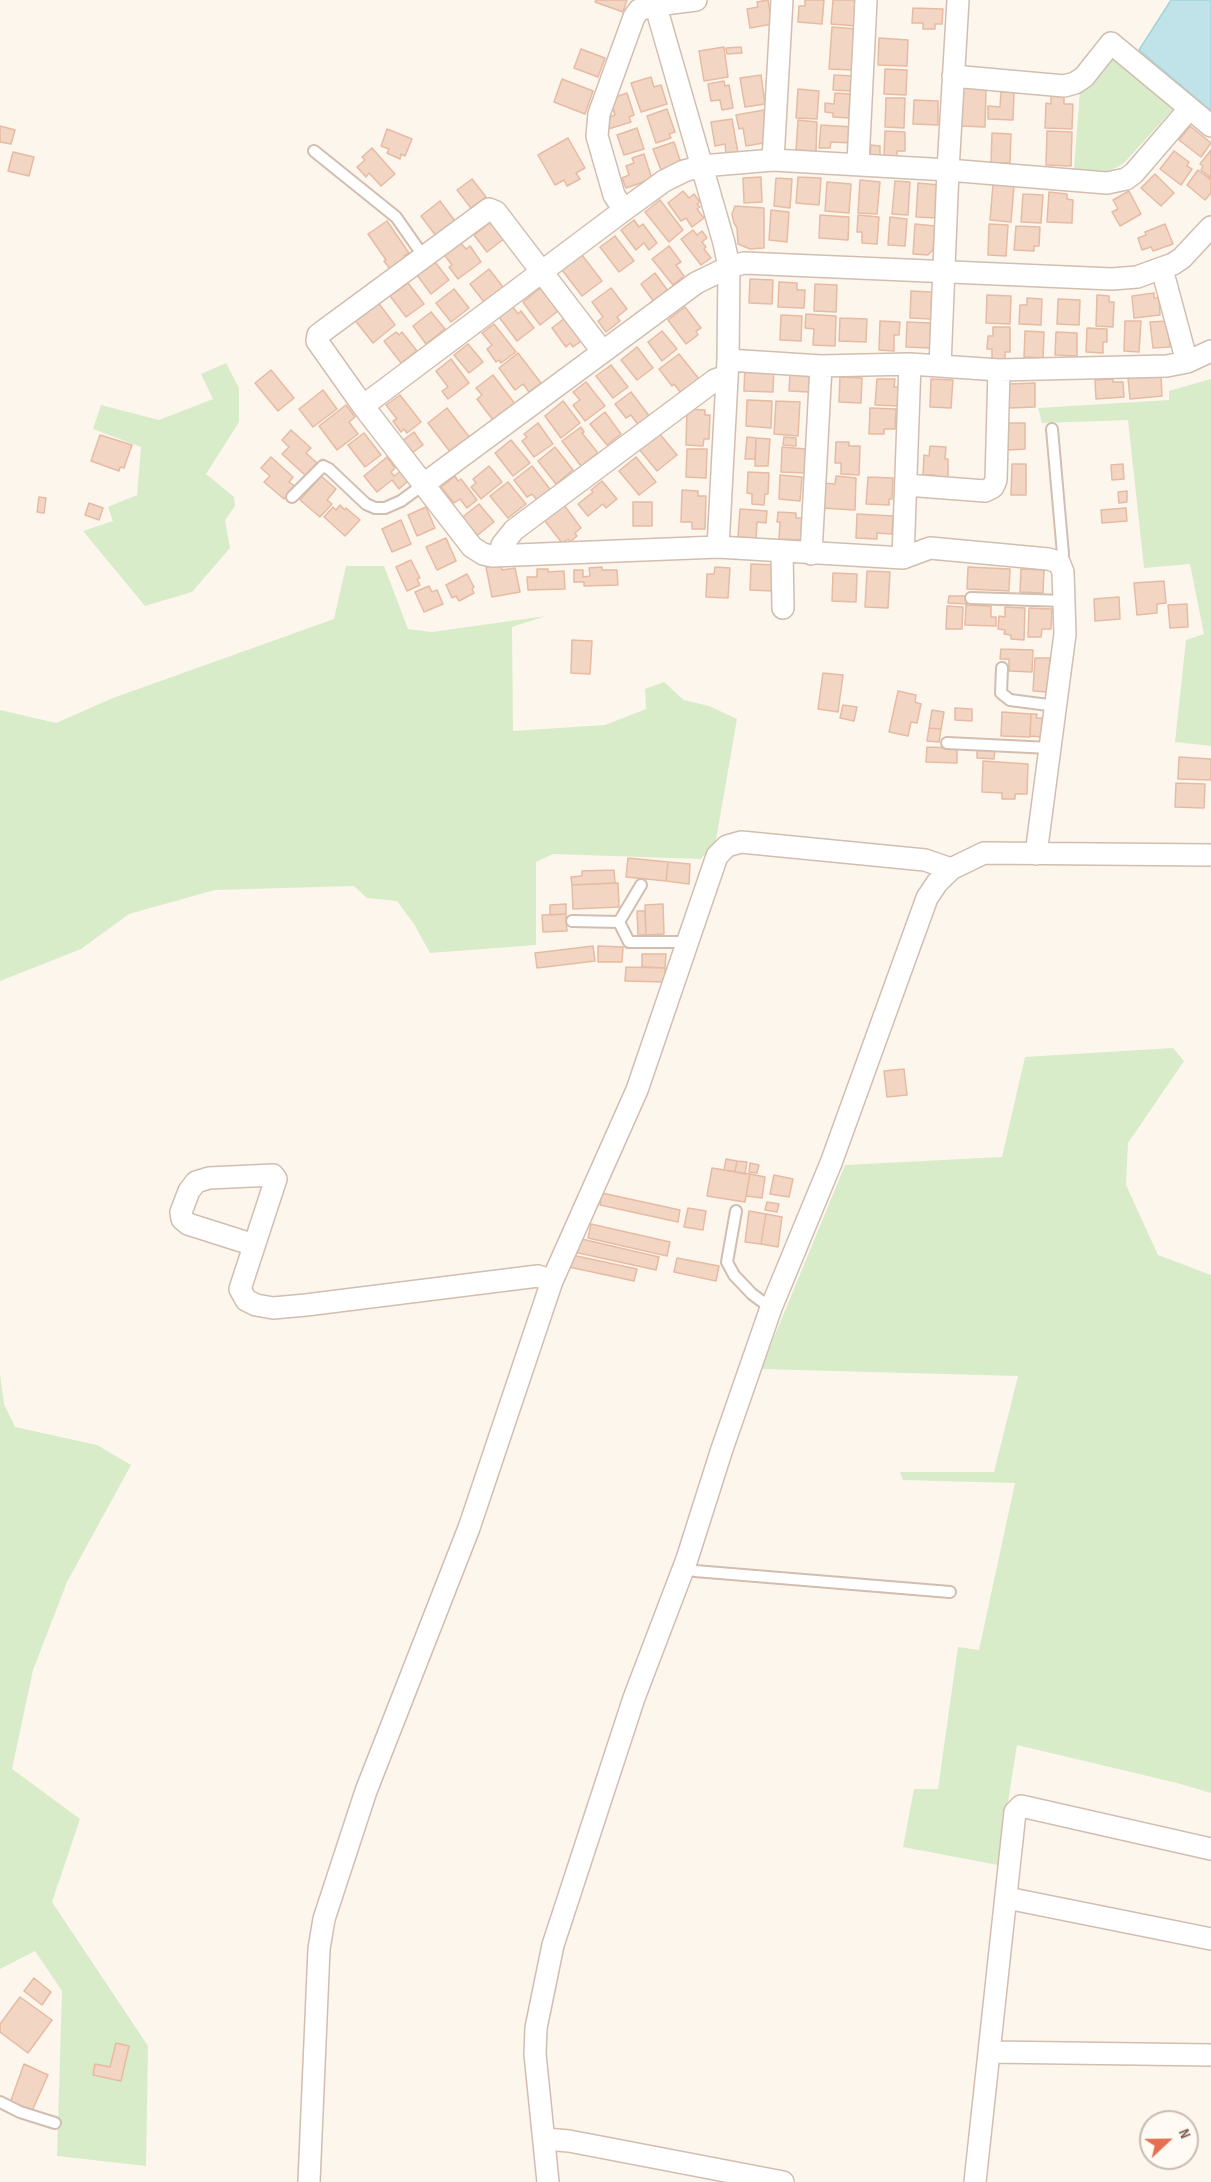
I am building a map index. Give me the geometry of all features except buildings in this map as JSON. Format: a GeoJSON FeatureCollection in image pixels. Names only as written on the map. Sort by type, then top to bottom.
{"type":"FeatureCollection","features":[{"type":"Feature","properties":{"kind":"street"},"geometry":{"type":"LineString","coordinates":[[624,210],[614,195],[597,136],[598,114],[634,17],[639,10],[655,2],[696,0]]}},
{"type":"Feature","properties":{"kind":"street"},"geometry":{"type":"LineString","coordinates":[[773,160],[782,0]]}},
{"type":"Feature","properties":{"kind":"street"},"geometry":{"type":"LineString","coordinates":[[858,163],[866,0]]}},
{"type":"Feature","properties":{"kind":"street"},"geometry":{"type":"LineString","coordinates":[[940,366],[958,0]]}},
{"type":"Feature","properties":{"kind":"street"},"geometry":{"type":"LineString","coordinates":[[655,2],[729,267],[727,368],[718,547]]}},
{"type":"Feature","properties":{"kind":"street"},"geometry":{"type":"LineString","coordinates":[[953,76],[1064,86],[1084,77],[1111,43],[1211,126]]}},
{"type":"Feature","properties":{"kind":"street"},"geometry":{"type":"LineString","coordinates":[[363,406],[624,210],[664,181],[684,171],[702,166],[773,160],[858,163],[1118,182],[1134,173],[1189,110]]}},
{"type":"Feature","properties":{"kind":"street"},"geometry":{"type":"LineString","coordinates":[[603,352],[496,212],[489,209],[318,335],[317,341],[319,347],[363,406],[472,547],[483,554],[718,547],[903,558],[930,548],[1059,562],[1063,572],[1065,634],[1036,854]]}},
{"type":"Feature","properties":{"kind":"street"},"geometry":{"type":"LineString","coordinates":[[424,484],[696,283],[729,267],[744,263],[1112,279],[1137,277],[1162,269],[1182,258],[1211,227]]}},
{"type":"Feature","properties":{"kind":"street"},"geometry":{"type":"LineString","coordinates":[[1162,269],[1187,362]]}},
{"type":"Feature","properties":{"kind":"street"},"geometry":{"type":"LineString","coordinates":[[502,555],[502,545],[514,530],[715,380],[727,368],[910,364],[999,370],[1167,366],[1187,362],[1211,351]]}},
{"type":"Feature","properties":{"kind":"street"},"geometry":{"type":"LineString","coordinates":[[903,558],[910,364]]}},
{"type":"Feature","properties":{"kind":"street"},"geometry":{"type":"LineString","coordinates":[[811,554],[822,366]]}},
{"type":"Feature","properties":{"kind":"street"},"geometry":{"type":"LineString","coordinates":[[906,485],[985,490],[993,487],[996,480],[999,370]]}},
{"type":"Feature","properties":{"kind":"street"},"geometry":{"type":"LineString","coordinates":[[782,552],[783,608]]}},
{"type":"Feature","properties":{"kind":"street"},"geometry":{"type":"LineString","coordinates":[[309,2182],[319,1949],[324,1919],[366,1791],[469,1528],[552,1281],[637,1090],[717,856],[727,846],[741,842],[926,860],[951,869]]}},
{"type":"Feature","properties":{"kind":"street"},"geometry":{"type":"LineString","coordinates":[[548,2182],[534,2054],[536,2028],[553,1945],[634,1698],[684,1568],[771,1308],[831,1162],[927,898],[951,869],[984,853],[1211,855]]}},
{"type":"Feature","properties":{"kind":"street"},"geometry":{"type":"LineString","coordinates":[[254,1245],[188,1224],[182,1219],[181,1212],[189,1191],[196,1182],[209,1178],[273,1175],[276,1179],[240,1289],[246,1300],[256,1305],[273,1308],[538,1276],[552,1281]]}},
{"type":"Feature","properties":{"kind":"street"},"geometry":{"type":"LineString","coordinates":[[975,2182],[1015,1812],[1021,1806],[1211,1849]]}},
{"type":"Feature","properties":{"kind":"street"},"geometry":{"type":"LineString","coordinates":[[1007,1898],[1211,1939]]}},
{"type":"Feature","properties":{"kind":"street"},"geometry":{"type":"LineString","coordinates":[[990,2052],[1211,2055]]}},
{"type":"Feature","properties":{"kind":"street"},"geometry":{"type":"LineString","coordinates":[[545,2139],[569,2141],[783,2182]]}},
{"type":"Feature","properties":{"kind":"lane"},"geometry":{"type":"LineString","coordinates":[[314,151],[396,216],[424,257]]}},
{"type":"Feature","properties":{"kind":"lane"},"geometry":{"type":"LineString","coordinates":[[1052,429],[1062,554],[1059,562]]}},
{"type":"Feature","properties":{"kind":"lane"},"geometry":{"type":"LineString","coordinates":[[292,497],[323,466],[366,504],[375,508],[401,501],[424,484]]}},
{"type":"Feature","properties":{"kind":"lane"},"geometry":{"type":"LineString","coordinates":[[971,598],[1065,601]]}},
{"type":"Feature","properties":{"kind":"lane"},"geometry":{"type":"LineString","coordinates":[[1002,668],[1002,693],[1010,700],[1056,706]]}},
{"type":"Feature","properties":{"kind":"lane"},"geometry":{"type":"LineString","coordinates":[[947,743],[1050,748]]}},
{"type":"Feature","properties":{"kind":"lane"},"geometry":{"type":"LineString","coordinates":[[619,922],[641,885]]}},
{"type":"Feature","properties":{"kind":"lane"},"geometry":{"type":"LineString","coordinates":[[572,921],[619,922]]}},
{"type":"Feature","properties":{"kind":"lane"},"geometry":{"type":"LineString","coordinates":[[619,922],[629,942],[688,942]]}},
{"type":"Feature","properties":{"kind":"lane"},"geometry":{"type":"LineString","coordinates":[[736,1211],[727,1262],[734,1275],[752,1294],[771,1308]]}},
{"type":"Feature","properties":{"kind":"lane"},"geometry":{"type":"LineString","coordinates":[[684,1568],[695,1571],[950,1592]]}},
{"type":"Feature","properties":{"kind":"lane"},"geometry":{"type":"LineString","coordinates":[[0,2102],[20,2112],[55,2123]]}},
{"type":"Feature","properties":{"kind":"green space"},"geometry":{"type":"Polygon","coordinates":[[[1111,57],[1118,57],[1170,103],[1172,110],[1118,167],[1107,171],[1074,169],[1080,90],[1111,57]]]}},
{"type":"Feature","properties":{"kind":"green space"},"geometry":{"type":"Polygon","coordinates":[[[226,363],[239,388],[239,422],[206,474],[234,497],[235,506],[225,520],[230,548],[192,592],[145,606],[83,531],[113,521],[108,507],[137,495],[141,447],[93,429],[101,405],[159,420],[213,399],[201,374],[226,363]]]}},
{"type":"Feature","properties":{"kind":"green space"},"geometry":{"type":"Polygon","coordinates":[[[1211,379],[1211,746],[1175,742],[1186,640],[1204,634],[1190,564],[1144,568],[1128,420],[1042,423],[1038,408],[1169,400],[1169,391],[1211,379]]]}},
{"type":"Feature","properties":{"kind":"green space"},"geometry":{"type":"Polygon","coordinates":[[[346,566],[384,566],[408,629],[432,632],[546,616],[512,627],[513,731],[605,725],[646,709],[645,689],[664,682],[684,700],[709,706],[737,719],[716,840],[701,859],[553,854],[536,862],[536,945],[430,953],[414,924],[397,901],[367,898],[354,886],[215,890],[129,914],[81,949],[0,981],[0,710],[56,723],[113,698],[334,619],[346,566]]]}},
{"type":"Feature","properties":{"kind":"green space"},"geometry":{"type":"Polygon","coordinates":[[[1173,1048],[1184,1061],[1128,1143],[1126,1185],[1158,1255],[1211,1275],[1211,1793],[1017,1745],[998,1865],[903,1847],[914,1789],[938,1789],[958,1647],[979,1650],[1015,1483],[903,1480],[900,1472],[994,1472],[1018,1376],[761,1369],[845,1165],[1002,1157],[1025,1057],[1173,1048]]]}},
{"type":"Feature","properties":{"kind":"green space"},"geometry":{"type":"Polygon","coordinates":[[[0,1374],[4,1404],[15,1427],[97,1445],[131,1465],[67,1582],[33,1670],[12,1769],[80,1819],[52,1902],[148,2046],[146,2166],[57,2156],[62,1991],[35,1951],[0,1969],[0,1374]]]}},
{"type":"Feature","properties":{"kind":"water"},"geometry":{"type":"Polygon","coordinates":[[[1171,0],[1211,0],[1211,111],[1139,50],[1171,0]]]}}]}
